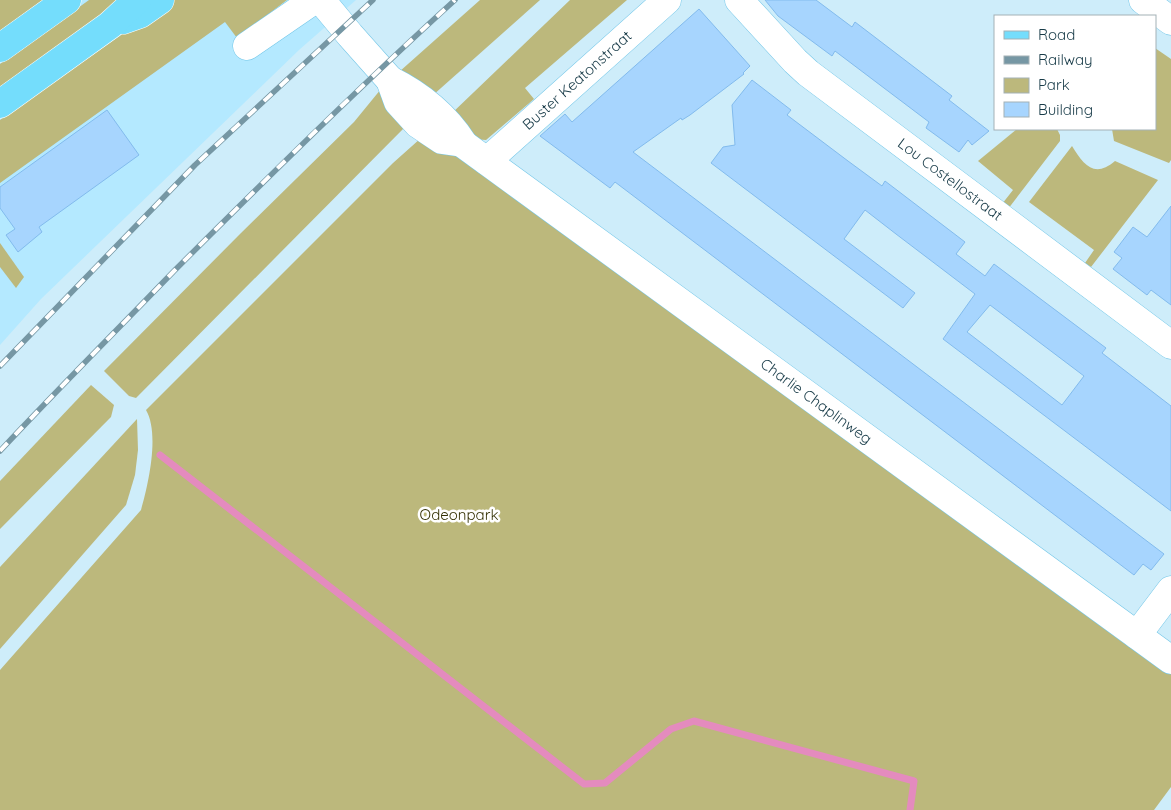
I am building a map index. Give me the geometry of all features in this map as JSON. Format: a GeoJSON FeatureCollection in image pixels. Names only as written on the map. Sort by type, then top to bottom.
{"type":"FeatureCollection","features":[{"type":"Feature","properties":{"kind":"main road"},"geometry":{"type":"LineString","coordinates":[[0,48],[67,0]]}},
{"type":"Feature","properties":{"kind":"main road"},"geometry":{"type":"LineString","coordinates":[[0,104],[110,25],[136,0]]}},
{"type":"Feature","properties":{"kind":"main road"},"geometry":{"type":"LineString","coordinates":[[110,25],[140,14],[160,0]]}},
{"type":"Feature","properties":{"kind":"street"},"geometry":{"type":"LineString","coordinates":[[247,46],[314,0]]}},
{"type":"Feature","properties":{"kind":"street","name":"Charlie Chaplinweg"},"geometry":{"type":"LineString","coordinates":[[321,0],[390,80],[409,89],[434,109],[452,126],[461,142],[1171,660]]}},
{"type":"Feature","properties":{"kind":"street","name":"Buster Keatonstraat"},"geometry":{"type":"LineString","coordinates":[[487,161],[667,0]]}},
{"type":"Feature","properties":{"kind":"street","name":"Lou Costellostraat"},"geometry":{"type":"LineString","coordinates":[[740,0],[794,61],[808,73],[1171,345]]}},
{"type":"Feature","properties":{"kind":"street"},"geometry":{"type":"LineString","coordinates":[[1143,0],[1171,21]]}},
{"type":"Feature","properties":{"kind":"street"},"geometry":{"type":"LineString","coordinates":[[1137,635],[1171,590]]}},
{"type":"Feature","properties":{"kind":"shaded area"},"geometry":{"type":"Polygon","coordinates":[[[0,0],[356,0],[299,50],[41,299],[0,345],[0,0]]]}},
{"type":"Feature","properties":{"kind":"green space"},"geometry":{"type":"Polygon","coordinates":[[[0,0],[43,0],[0,32],[0,0]]]}},
{"type":"Feature","properties":{"kind":"green space"},"geometry":{"type":"Polygon","coordinates":[[[89,0],[127,0],[0,90],[0,64],[89,0]]]}},
{"type":"Feature","properties":{"kind":"green space"},"geometry":{"type":"Polygon","coordinates":[[[171,0],[287,0],[237,38],[225,22],[0,183],[0,120],[171,0]]]}},
{"type":"Feature","properties":{"kind":"green space"},"geometry":{"type":"Polygon","coordinates":[[[480,0],[540,0],[432,96],[399,72],[480,0]]]}},
{"type":"Feature","properties":{"kind":"green space"},"geometry":{"type":"Polygon","coordinates":[[[570,0],[627,0],[525,88],[534,99],[486,140],[473,139],[450,115],[570,0]]]}},
{"type":"Feature","properties":{"kind":"green space"},"geometry":{"type":"Polygon","coordinates":[[[1156,49],[1171,59],[1171,160],[1169,163],[1114,141],[1112,130],[1156,130],[1156,49]]]}},
{"type":"Feature","properties":{"kind":"green space"},"geometry":{"type":"Polygon","coordinates":[[[381,89],[406,126],[136,398],[129,396],[104,371],[354,122],[381,89]]]}},
{"type":"Feature","properties":{"kind":"green space"},"geometry":{"type":"Polygon","coordinates":[[[1016,130],[1058,130],[1060,135],[1060,141],[1008,209],[1002,204],[1013,190],[978,161],[1016,130]]]}},
{"type":"Feature","properties":{"kind":"green space","name":"Odeonpark"},"geometry":{"type":"Polygon","coordinates":[[[421,138],[464,159],[1171,667],[1171,787],[1154,810],[0,810],[0,670],[141,510],[147,487],[152,446],[150,420],[146,410],[393,163],[421,138]]]}},
{"type":"Feature","properties":{"kind":"green space"},"geometry":{"type":"Polygon","coordinates":[[[1072,146],[1085,163],[1095,169],[1101,169],[1115,161],[1158,180],[1091,267],[1085,263],[1094,250],[1029,202],[1072,146]]]}},
{"type":"Feature","properties":{"kind":"green space"},"geometry":{"type":"Polygon","coordinates":[[[0,243],[24,277],[16,288],[0,267],[0,243]]]}},
{"type":"Feature","properties":{"kind":"green space"},"geometry":{"type":"Polygon","coordinates":[[[91,385],[114,405],[111,417],[0,529],[0,481],[91,385]]]}},
{"type":"Feature","properties":{"kind":"green space"},"geometry":{"type":"Polygon","coordinates":[[[137,419],[138,450],[135,475],[126,505],[0,649],[0,567],[137,419]]]}},
{"type":"Feature","properties":{"kind":"building"},"geometry":{"type":"Polygon","coordinates":[[[765,0],[816,0],[852,27],[855,22],[952,96],[949,100],[989,131],[972,145],[968,140],[959,152],[926,128],[929,122],[835,51],[832,56],[778,16],[765,0]]]}},
{"type":"Feature","properties":{"kind":"building"},"geometry":{"type":"Polygon","coordinates":[[[699,9],[750,66],[744,74],[690,115],[682,120],[681,118],[633,152],[1164,554],[1151,570],[1143,564],[1134,575],[615,182],[610,188],[540,136],[565,114],[572,122],[699,9]]]}},
{"type":"Feature","properties":{"kind":"building"},"geometry":{"type":"Polygon","coordinates":[[[752,80],[791,110],[787,115],[882,186],[885,181],[965,242],[956,254],[985,276],[994,264],[1106,348],[1102,353],[1171,406],[1171,511],[943,339],[975,294],[865,210],[844,239],[915,293],[903,308],[711,163],[723,147],[735,145],[732,105],[752,80]],[[990,305],[967,332],[1062,405],[1084,376],[990,305]]]}},
{"type":"Feature","properties":{"kind":"building"},"geometry":{"type":"Polygon","coordinates":[[[107,110],[139,155],[39,227],[42,232],[18,252],[6,235],[15,229],[0,208],[0,187],[107,110]]]}},
{"type":"Feature","properties":{"kind":"building"},"geometry":{"type":"Polygon","coordinates":[[[1171,206],[1171,305],[1151,290],[1147,295],[1113,269],[1122,258],[1114,252],[1133,227],[1147,237],[1171,206]]]}},
{"type":"Feature","properties":{"kind":"waterway"},"geometry":{"type":"LineString","coordinates":[[160,455],[584,784],[605,783],[671,729],[694,721],[914,781],[910,810]]}},
{"type":"Feature","properties":{"kind":"railway"},"geometry":{"type":"LineString","coordinates":[[0,366],[195,165],[373,0]]}},
{"type":"Feature","properties":{"kind":"railway"},"geometry":{"type":"LineString","coordinates":[[0,451],[243,202],[455,0]]}}]}
